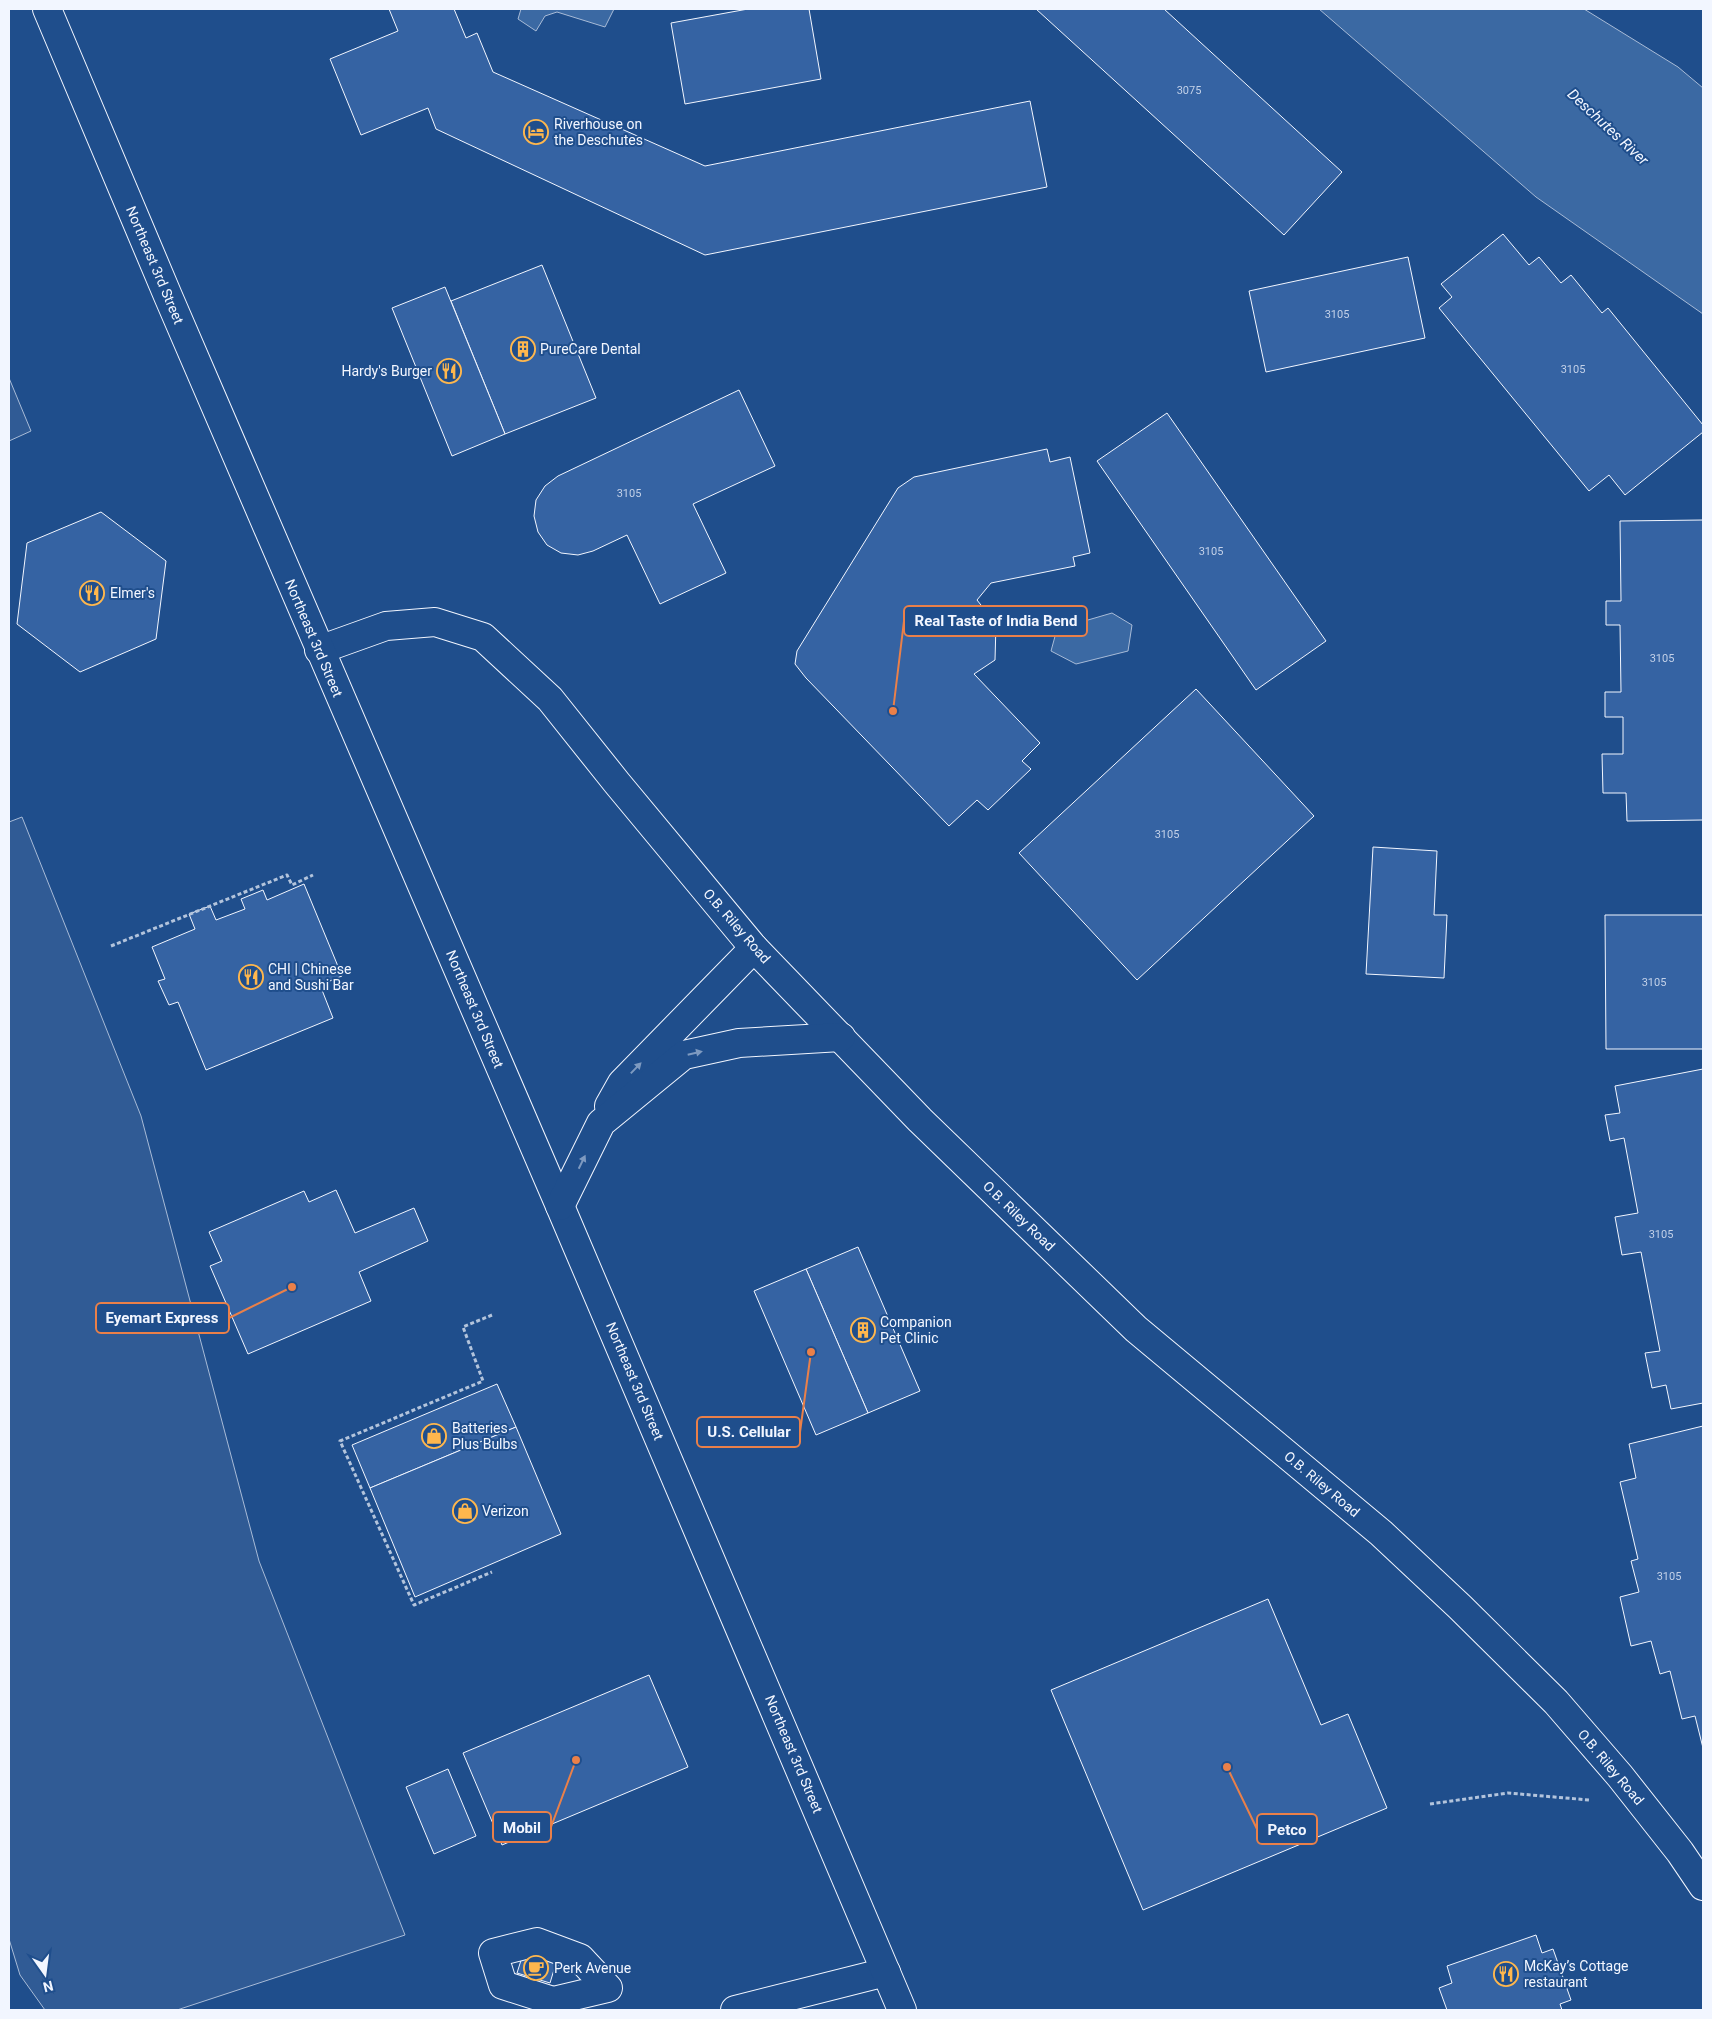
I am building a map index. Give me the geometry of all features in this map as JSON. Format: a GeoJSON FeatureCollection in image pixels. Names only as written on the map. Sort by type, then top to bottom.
{"type":"FeatureCollection","features":[{"type":"Feature","properties":{"kind":"main road","name":"Northeast 3rd Street"},"geometry":{"type":"LineString","coordinates":[[47,9],[319,650],[560,1206],[902,2010]]}},
{"type":"Feature","properties":{"kind":"main road","name":"O.B. Riley Road"},"geometry":{"type":"LineString","coordinates":[[319,650],[386,626],[435,622],[483,637],[550,699],[754,948],[920,1120],[1136,1329],[1380,1534],[1467,1614],[1556,1702],[1620,1776],[1680,1852],[1703,1886]]}},
{"type":"Feature","properties":{"kind":"main road"},"geometry":{"type":"LineString","coordinates":[[560,1206],[622,1083],[754,948]]}},
{"type":"Feature","properties":{"kind":"main road"},"geometry":{"type":"LineString","coordinates":[[601,1123],[684,1055],[740,1043],[841,1037]]}},
{"type":"Feature","properties":{"kind":"main road"},"geometry":{"type":"LineString","coordinates":[[735,2010],[886,1972]]}},
{"type":"Feature","properties":{"kind":"path"},"geometry":{"type":"LineString","coordinates":[[111,946],[287,875],[292,884],[313,875]]}},
{"type":"Feature","properties":{"kind":"path"},"geometry":{"type":"LineString","coordinates":[[492,1315],[464,1327],[483,1381],[340,1441],[414,1605],[492,1572]]}},
{"type":"Feature","properties":{"kind":"path"},"geometry":{"type":"LineString","coordinates":[[1430,1804],[1508,1793],[1589,1800]]}},
{"type":"Feature","properties":{"kind":"shaded area"},"geometry":{"type":"Polygon","coordinates":[[[9,378],[31,431],[9,441],[9,378]]]}},
{"type":"Feature","properties":{"kind":"shaded area"},"geometry":{"type":"Polygon","coordinates":[[[22,817],[141,1116],[259,1561],[405,1935],[177,2010],[45,2010],[20,1975],[9,1939],[9,822],[22,817]]]}},
{"type":"Feature","properties":{"kind":"water"},"geometry":{"type":"Polygon","coordinates":[[[521,9],[614,9],[605,27],[557,12],[545,16],[536,31],[518,19],[521,9]]]}},
{"type":"Feature","properties":{"kind":"water","name":"Deschutes River"},"geometry":{"type":"Polygon","coordinates":[[[1319,9],[1584,9],[1678,67],[1703,88],[1703,314],[1536,197],[1319,9]]]}},
{"type":"Feature","properties":{"kind":"water"},"geometry":{"type":"Polygon","coordinates":[[[1112,613],[1132,625],[1128,651],[1076,664],[1051,651],[1057,629],[1112,613]]]}},
{"type":"Feature","properties":{"kind":"building","name":"Riverhouse on the Deschutes"},"geometry":{"type":"Polygon","coordinates":[[[389,9],[454,9],[466,38],[477,33],[493,72],[705,166],[1030,101],[1047,187],[705,255],[436,129],[428,108],[361,135],[330,59],[398,31],[389,9]]]}},
{"type":"Feature","properties":{"kind":"building"},"geometry":{"type":"Polygon","coordinates":[[[748,9],[809,9],[821,79],[685,104],[671,23],[748,9]]]}},
{"type":"Feature","properties":{"kind":"building"},"geometry":{"type":"Polygon","coordinates":[[[1036,9],[1164,9],[1342,172],[1284,235],[1036,9]]]}},
{"type":"Feature","properties":{"kind":"building"},"geometry":{"type":"Polygon","coordinates":[[[1503,234],[1529,265],[1539,257],[1561,283],[1571,275],[1602,313],[1608,308],[1703,425],[1703,432],[1625,495],[1609,475],[1589,491],[1439,308],[1452,297],[1441,284],[1503,234]]]}},
{"type":"Feature","properties":{"kind":"building"},"geometry":{"type":"Polygon","coordinates":[[[1408,257],[1425,338],[1266,372],[1249,291],[1408,257]]]}},
{"type":"Feature","properties":{"kind":"building","name":"PureCare Dental"},"geometry":{"type":"Polygon","coordinates":[[[542,265],[596,398],[505,434],[451,301],[542,265]]]}},
{"type":"Feature","properties":{"kind":"building","name":"Hardy's Burger"},"geometry":{"type":"Polygon","coordinates":[[[445,287],[505,434],[452,456],[392,308],[445,287]]]}},
{"type":"Feature","properties":{"kind":"building"},"geometry":{"type":"Polygon","coordinates":[[[739,390],[775,466],[693,504],[726,573],[660,604],[627,535],[593,551],[578,555],[561,553],[547,545],[538,532],[534,516],[536,500],[545,486],[558,476],[739,390]]]}},
{"type":"Feature","properties":{"kind":"building"},"geometry":{"type":"Polygon","coordinates":[[[1167,413],[1326,641],[1256,690],[1097,461],[1167,413]]]}},
{"type":"Feature","properties":{"kind":"building"},"geometry":{"type":"Polygon","coordinates":[[[1047,449],[1050,462],[1070,457],[1090,553],[1073,557],[1075,566],[991,583],[977,600],[996,624],[995,660],[974,674],[1040,743],[1022,761],[1031,769],[988,810],[977,800],[949,826],[806,678],[795,664],[797,651],[898,488],[914,477],[1047,449]]]}},
{"type":"Feature","properties":{"kind":"building","name":"Elmer's"},"geometry":{"type":"Polygon","coordinates":[[[101,512],[166,561],[156,639],[80,672],[17,624],[27,543],[101,512]]]}},
{"type":"Feature","properties":{"kind":"building"},"geometry":{"type":"Polygon","coordinates":[[[1703,520],[1703,820],[1627,821],[1626,793],[1603,793],[1602,754],[1623,754],[1623,717],[1605,717],[1605,692],[1621,692],[1620,625],[1606,625],[1606,601],[1621,601],[1620,521],[1703,520]]]}},
{"type":"Feature","properties":{"kind":"building"},"geometry":{"type":"Polygon","coordinates":[[[1196,689],[1314,816],[1137,980],[1019,853],[1196,689]]]}},
{"type":"Feature","properties":{"kind":"building"},"geometry":{"type":"Polygon","coordinates":[[[1373,847],[1437,851],[1434,915],[1447,915],[1444,978],[1366,974],[1373,847]]]}},
{"type":"Feature","properties":{"kind":"building","name":"CHI | Chinese and Sushi Bar"},"geometry":{"type":"Polygon","coordinates":[[[304,884],[342,976],[320,985],[333,1018],[206,1070],[178,1002],[169,1005],[158,981],[165,979],[152,947],[195,929],[189,914],[210,906],[216,920],[245,909],[241,899],[263,890],[267,900],[304,884]]]}},
{"type":"Feature","properties":{"kind":"building"},"geometry":{"type":"Polygon","coordinates":[[[1605,915],[1703,915],[1703,1049],[1606,1049],[1605,915]]]}},
{"type":"Feature","properties":{"kind":"building"},"geometry":{"type":"Polygon","coordinates":[[[1703,1069],[1703,1403],[1671,1409],[1666,1385],[1652,1388],[1645,1353],[1660,1351],[1641,1252],[1622,1255],[1615,1217],[1638,1213],[1624,1138],[1610,1141],[1605,1115],[1620,1113],[1615,1086],[1703,1069]]]}},
{"type":"Feature","properties":{"kind":"building"},"geometry":{"type":"Polygon","coordinates":[[[336,1190],[355,1233],[414,1208],[428,1241],[359,1272],[371,1301],[248,1354],[210,1266],[222,1261],[209,1232],[304,1191],[309,1202],[336,1190]]]}},
{"type":"Feature","properties":{"kind":"building","name":"Companion Pet Clinic"},"geometry":{"type":"Polygon","coordinates":[[[858,1247],[920,1391],[868,1413],[806,1269],[858,1247]]]}},
{"type":"Feature","properties":{"kind":"building"},"geometry":{"type":"Polygon","coordinates":[[[806,1269],[868,1413],[816,1435],[754,1291],[806,1269]]]}},
{"type":"Feature","properties":{"kind":"building","name":"Batteries Plus Bulbs"},"geometry":{"type":"Polygon","coordinates":[[[497,1384],[516,1427],[370,1488],[352,1445],[497,1384]]]}},
{"type":"Feature","properties":{"kind":"building"},"geometry":{"type":"Polygon","coordinates":[[[1703,1426],[1703,1748],[1695,1716],[1682,1719],[1670,1671],[1660,1674],[1651,1641],[1631,1646],[1620,1597],[1639,1592],[1631,1561],[1638,1559],[1620,1482],[1636,1478],[1629,1444],[1703,1426]]]}},
{"type":"Feature","properties":{"kind":"building","name":"Verizon"},"geometry":{"type":"Polygon","coordinates":[[[516,1427],[561,1534],[415,1597],[370,1488],[516,1427]]]}},
{"type":"Feature","properties":{"kind":"building"},"geometry":{"type":"Polygon","coordinates":[[[1268,1599],[1321,1725],[1348,1714],[1387,1808],[1143,1910],[1051,1690],[1268,1599]]]}},
{"type":"Feature","properties":{"kind":"building"},"geometry":{"type":"Polygon","coordinates":[[[649,1675],[688,1767],[502,1845],[463,1753],[649,1675]]]}},
{"type":"Feature","properties":{"kind":"building"},"geometry":{"type":"Polygon","coordinates":[[[448,1769],[476,1836],[434,1854],[406,1787],[448,1769]]]}},
{"type":"Feature","properties":{"kind":"building","name":"McKay’s Cottage restaurant"},"geometry":{"type":"Polygon","coordinates":[[[1536,1935],[1542,1953],[1553,1949],[1571,2000],[1560,2004],[1562,2010],[1447,2010],[1439,1988],[1452,1983],[1447,1966],[1536,1935]]]}},
{"type":"Feature","properties":{"kind":"building","name":"Perk Avenue"},"geometry":{"type":"Polygon","coordinates":[[[523,1954],[556,1963],[550,1983],[517,1973],[523,1954]]]}},
{"type":"Feature","properties":{"kind":"place","name":"Riverhouse on the Deschutes"},"geometry":{"type":"Point","coordinates":[536,132]}},
{"type":"Feature","properties":{"kind":"place","name":"PureCare Dental"},"geometry":{"type":"Point","coordinates":[523,349]}},
{"type":"Feature","properties":{"kind":"place","name":"Hardy's Burger"},"geometry":{"type":"Point","coordinates":[449,371]}},
{"type":"Feature","properties":{"kind":"place","name":"Elmer's"},"geometry":{"type":"Point","coordinates":[92,593]}},
{"type":"Feature","properties":{"kind":"place","name":"Real Taste of India Bend"},"geometry":{"type":"Point","coordinates":[893,711]}},
{"type":"Feature","properties":{"kind":"place","name":"CHI | Chinese and Sushi Bar"},"geometry":{"type":"Point","coordinates":[251,977]}},
{"type":"Feature","properties":{"kind":"place","name":"Eyemart Express"},"geometry":{"type":"Point","coordinates":[292,1287]}},
{"type":"Feature","properties":{"kind":"place","name":"Companion Pet Clinic"},"geometry":{"type":"Point","coordinates":[863,1330]}},
{"type":"Feature","properties":{"kind":"place","name":"U.S. Cellular"},"geometry":{"type":"Point","coordinates":[811,1352]}},
{"type":"Feature","properties":{"kind":"place","name":"Batteries Plus Bulbs"},"geometry":{"type":"Point","coordinates":[434,1436]}},
{"type":"Feature","properties":{"kind":"place","name":"Verizon"},"geometry":{"type":"Point","coordinates":[465,1511]}},
{"type":"Feature","properties":{"kind":"place","name":"Mobil"},"geometry":{"type":"Point","coordinates":[576,1760]}},
{"type":"Feature","properties":{"kind":"place","name":"Petco"},"geometry":{"type":"Point","coordinates":[1227,1767]}},
{"type":"Feature","properties":{"kind":"place","name":"Perk Avenue"},"geometry":{"type":"Point","coordinates":[536,1968]}},
{"type":"Feature","properties":{"kind":"place","name":"McKay’s Cottage restaurant"},"geometry":{"type":"Point","coordinates":[1506,1974]}}]}
